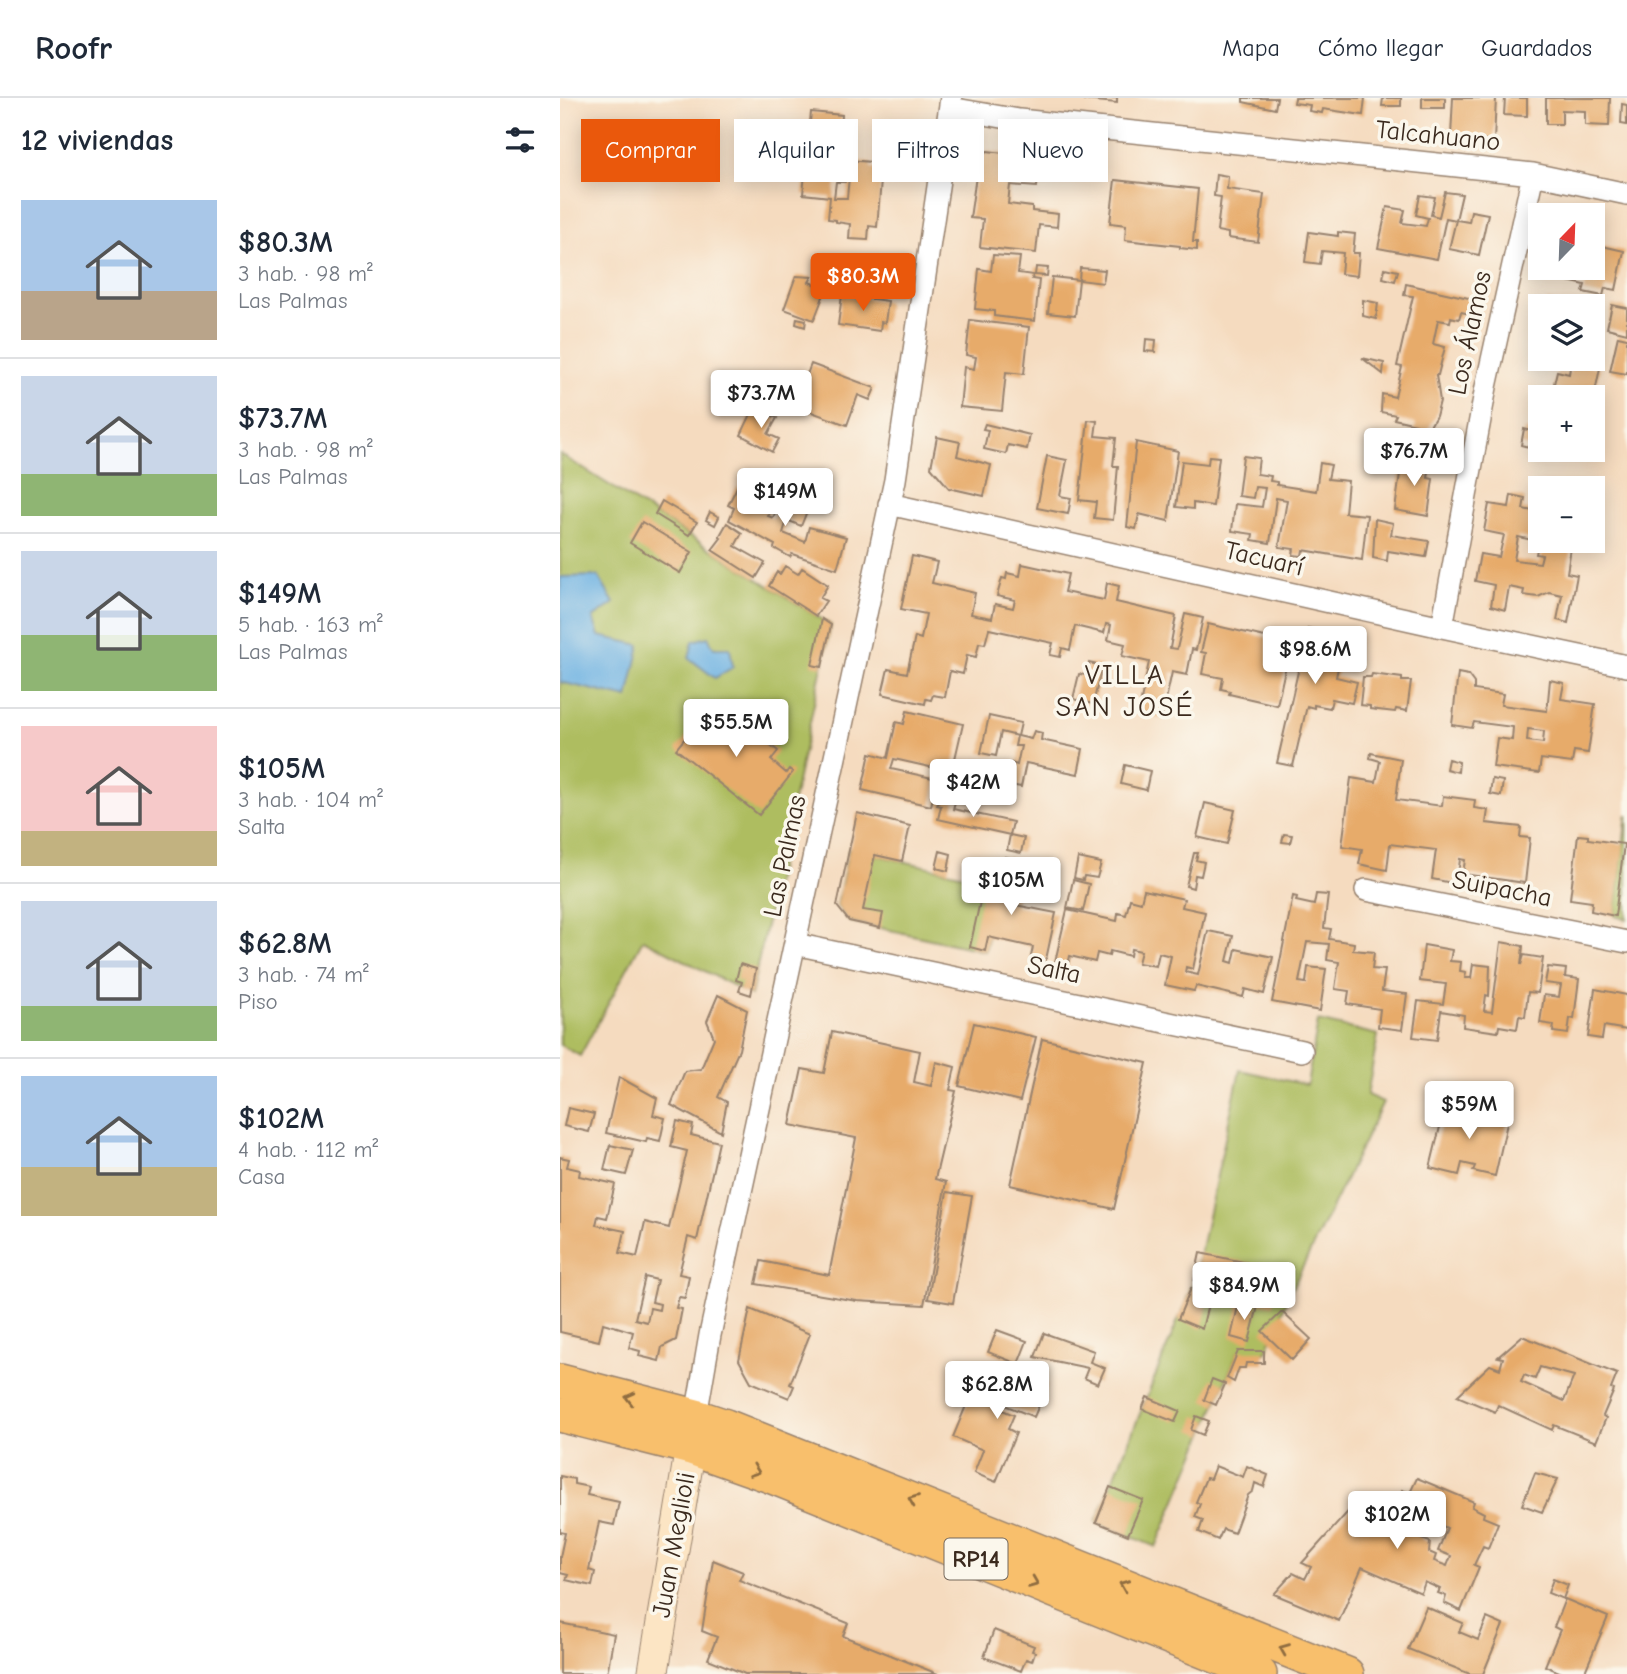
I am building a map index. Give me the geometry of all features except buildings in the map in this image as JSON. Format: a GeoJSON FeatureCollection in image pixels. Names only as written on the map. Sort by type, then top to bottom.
{"type":"FeatureCollection","features":[{"type":"Feature","properties":{"kind":"main road","name":"RP14"},"geometry":{"type":"LineString","coordinates":[[560,1381],[696,1416],[1347,1674]]}},
{"type":"Feature","properties":{"kind":"main road","name":"RP14"},"geometry":{"type":"LineString","coordinates":[[560,1415],[691,1448],[771,1476],[1260,1674]]}},
{"type":"Feature","properties":{"kind":"main road","name":"Juan Meglioli"},"geometry":{"type":"LineString","coordinates":[[653,1674],[696,1416]]}},
{"type":"Feature","properties":{"kind":"street","name":"Talcahuano"},"geometry":{"type":"LineString","coordinates":[[950,103],[1019,120],[1533,174],[1627,194]]}},
{"type":"Feature","properties":{"kind":"street","name":"Las Palmas"},"geometry":{"type":"LineString","coordinates":[[696,1416],[713,1321],[895,480],[950,103]]}},
{"type":"Feature","properties":{"kind":"street","name":"Los Álamos"},"geometry":{"type":"LineString","coordinates":[[1442,628],[1486,387],[1533,174]]}},
{"type":"Feature","properties":{"kind":"street","name":"Tacuarí"},"geometry":{"type":"LineString","coordinates":[[890,505],[1442,628],[1627,666]]}},
{"type":"Feature","properties":{"kind":"street","name":"Suipacha"},"geometry":{"type":"LineString","coordinates":[[1366,890],[1627,942]]}},
{"type":"Feature","properties":{"kind":"street","name":"Salta"},"geometry":{"type":"LineString","coordinates":[[795,944],[1302,1051]]}},
{"type":"Feature","properties":{"kind":"green space"},"geometry":{"type":"Polygon","coordinates":[[[560,454],[831,625],[751,995],[643,939],[580,1056],[560,1045],[560,454]]]}},
{"type":"Feature","properties":{"kind":"green space"},"geometry":{"type":"Polygon","coordinates":[[[1627,814],[1627,919],[1615,916],[1627,814]]]}},
{"type":"Feature","properties":{"kind":"green space"},"geometry":{"type":"Polygon","coordinates":[[[849,849],[1000,883],[985,951],[849,921],[837,906],[849,849]]]}},
{"type":"Feature","properties":{"kind":"green space"},"geometry":{"type":"Polygon","coordinates":[[[1318,1021],[1378,1035],[1367,1095],[1383,1102],[1289,1295],[1266,1352],[1238,1352],[1156,1547],[1096,1522],[1194,1281],[1240,1070],[1307,1085],[1318,1021]]]}},
{"type":"Feature","properties":{"kind":"water"},"geometry":{"type":"Polygon","coordinates":[[[598,576],[614,603],[593,618],[599,636],[640,645],[628,698],[560,682],[560,577],[598,576]]]}},
{"type":"Feature","properties":{"kind":"water"},"geometry":{"type":"Polygon","coordinates":[[[708,637],[714,648],[730,648],[733,667],[715,678],[689,658],[693,641],[708,637]]]}},
{"type":"Feature","properties":{"kind":"district","name":"VILLA SAN JOSÉ"},"geometry":{"type":"Point","coordinates":[1125,691]}}]}
